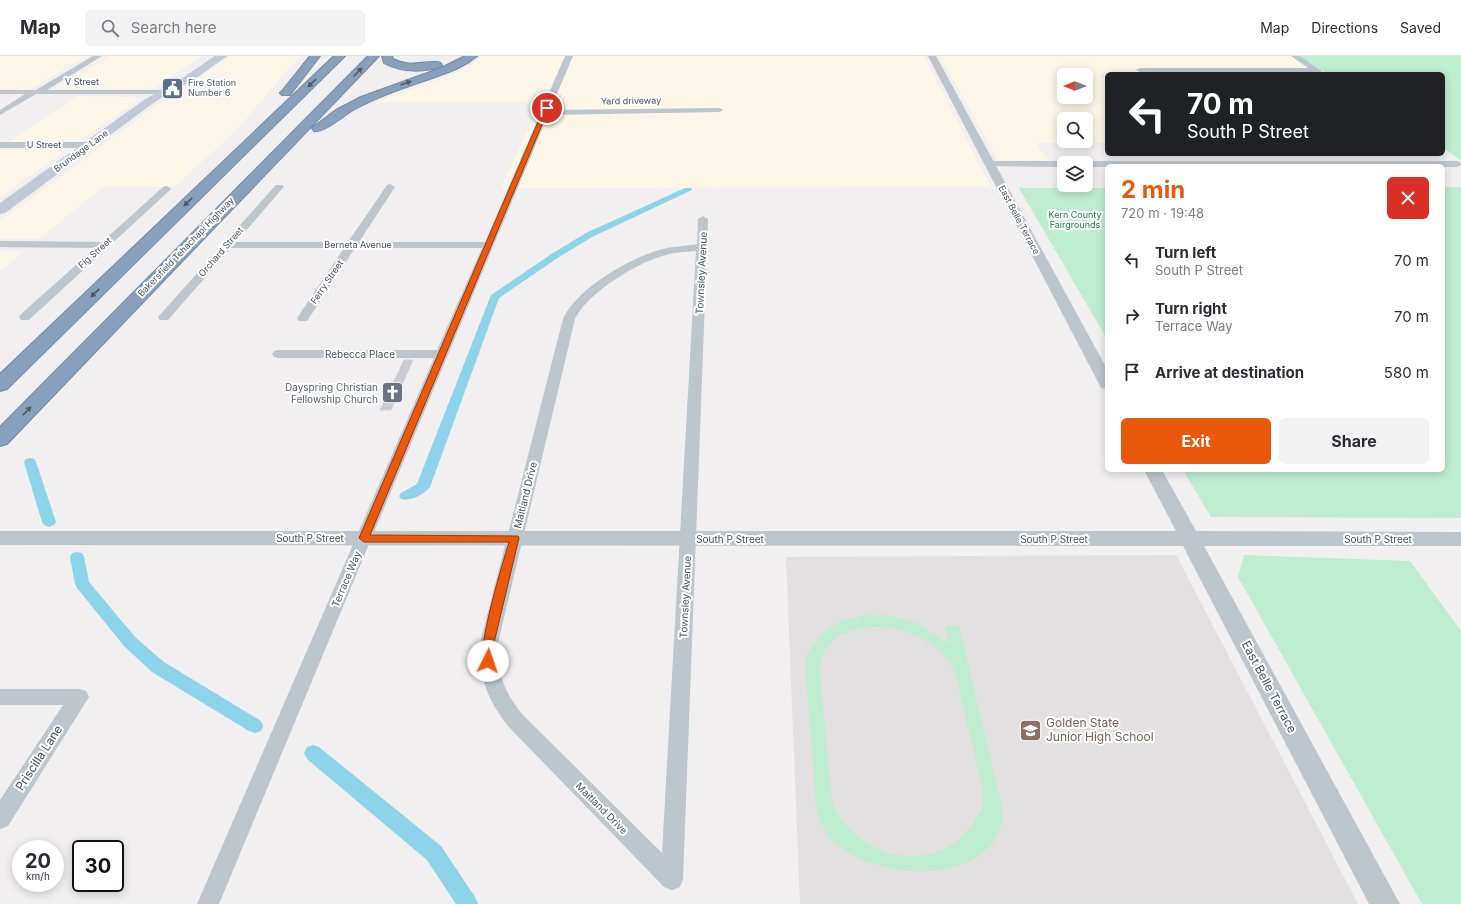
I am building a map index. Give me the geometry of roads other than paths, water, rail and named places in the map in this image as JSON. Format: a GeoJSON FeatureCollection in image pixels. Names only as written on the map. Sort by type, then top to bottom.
{"type":"FeatureCollection","features":[{"type":"Feature","properties":{"kind":"highway"},"geometry":{"type":"LineString","coordinates":[[204,187],[277,104],[315,56]]}},
{"type":"Feature","properties":{"kind":"highway"},"geometry":{"type":"LineString","coordinates":[[0,385],[340,56]]}},
{"type":"Feature","properties":{"kind":"highway","name":"Bakersfield Tehachapi Highway"},"geometry":{"type":"LineString","coordinates":[[0,439],[242,189],[374,56]]}},
{"type":"Feature","properties":{"kind":"highway"},"geometry":{"type":"LineString","coordinates":[[387,56],[388,61],[392,64],[416,67],[439,65],[462,56]]}},
{"type":"Feature","properties":{"kind":"highway"},"geometry":{"type":"LineString","coordinates":[[242,189],[342,110],[378,93],[454,66],[472,56]]}},
{"type":"Feature","properties":{"kind":"main road","name":"Brundage Lane"},"geometry":{"type":"LineString","coordinates":[[163,92],[168,86],[209,56]]}},
{"type":"Feature","properties":{"kind":"main road","name":"Brundage Lane"},"geometry":{"type":"LineString","coordinates":[[0,210],[163,92],[188,79],[222,56]]}},
{"type":"Feature","properties":{"kind":"street"},"geometry":{"type":"LineString","coordinates":[[0,113],[98,56]]}},
{"type":"Feature","properties":{"kind":"street","name":"Terrace Way"},"geometry":{"type":"LineString","coordinates":[[208,904],[569,56]]}},
{"type":"Feature","properties":{"kind":"street","name":"East Belle Terrace"},"geometry":{"type":"LineString","coordinates":[[932,56],[1105,380]]}},
{"type":"Feature","properties":{"kind":"street"},"geometry":{"type":"LineString","coordinates":[[1296,56],[1320,72]]}},
{"type":"Feature","properties":{"kind":"street"},"geometry":{"type":"LineString","coordinates":[[1142,72],[1320,72]]}},
{"type":"Feature","properties":{"kind":"street","name":"V Street"},"geometry":{"type":"LineString","coordinates":[[0,92],[163,92]]}},
{"type":"Feature","properties":{"kind":"street","name":"Yard driveway"},"geometry":{"type":"LineString","coordinates":[[545,113],[718,110]]}},
{"type":"Feature","properties":{"kind":"street","name":"U Street"},"geometry":{"type":"LineString","coordinates":[[0,145],[88,145]]}},
{"type":"Feature","properties":{"kind":"street"},"geometry":{"type":"LineString","coordinates":[[1229,156],[1238,164]]}},
{"type":"Feature","properties":{"kind":"street"},"geometry":{"type":"LineString","coordinates":[[1337,156],[1348,164]]}},
{"type":"Feature","properties":{"kind":"street"},"geometry":{"type":"LineString","coordinates":[[1093,164],[1457,164],[1445,156]]}},
{"type":"Feature","properties":{"kind":"street"},"geometry":{"type":"LineString","coordinates":[[990,164],[1057,164]]}},
{"type":"Feature","properties":{"kind":"street","name":"Orchard Street"},"geometry":{"type":"LineString","coordinates":[[164,317],[279,187]]}},
{"type":"Feature","properties":{"kind":"street","name":"Ferry Street"},"geometry":{"type":"LineString","coordinates":[[303,318],[390,187]]}},
{"type":"Feature","properties":{"kind":"street","name":"Fig Street"},"geometry":{"type":"LineString","coordinates":[[24,317],[166,189]]}},
{"type":"Feature","properties":{"kind":"street","name":"Townsley Avenue"},"geometry":{"type":"LineString","coordinates":[[672,879],[704,219]]}},
{"type":"Feature","properties":{"kind":"street"},"geometry":{"type":"LineString","coordinates":[[0,244],[104,245]]}},
{"type":"Feature","properties":{"kind":"street","name":"Berneta Avenue"},"geometry":{"type":"LineString","coordinates":[[228,245],[488,245]]}},
{"type":"Feature","properties":{"kind":"street","name":"Maitland Drive"},"geometry":{"type":"LineString","coordinates":[[672,879],[515,720],[505,708],[496,694],[491,678],[488,661],[488,643],[569,319],[573,310],[587,295],[641,260],[666,251],[702,247]]}},
{"type":"Feature","properties":{"kind":"street","name":"Rebecca Place"},"geometry":{"type":"LineString","coordinates":[[278,354],[442,354]]}},
{"type":"Feature","properties":{"kind":"street","name":"East Belle Terrace"},"geometry":{"type":"LineString","coordinates":[[1154,472],[1385,904]]}},
{"type":"Feature","properties":{"kind":"street","name":"South P Street"},"geometry":{"type":"LineString","coordinates":[[0,538],[1461,539]]}},
{"type":"Feature","properties":{"kind":"street","name":"Priscilla Lane"},"geometry":{"type":"LineString","coordinates":[[0,697],[79,697],[0,819]]}},
{"type":"Feature","properties":{"kind":"waterway"},"geometry":{"type":"LineString","coordinates":[[406,496],[423,487],[495,297],[556,255],[589,235],[688,190]]}},
{"type":"Feature","properties":{"kind":"waterway"},"geometry":{"type":"LineString","coordinates":[[30,462],[49,522]]}},
{"type":"Feature","properties":{"kind":"waterway"},"geometry":{"type":"LineString","coordinates":[[77,557],[82,584],[130,642],[158,667],[255,726]]}},
{"type":"Feature","properties":{"kind":"waterway"},"geometry":{"type":"LineString","coordinates":[[313,753],[434,853],[468,904]]}},
{"type":"Feature","properties":{"kind":"place","name":"Fire Station Number 6"},"geometry":{"type":"Point","coordinates":[173,88]}},
{"type":"Feature","properties":{"kind":"place","name":"Dayspring Christian Fellowship Church"},"geometry":{"type":"Point","coordinates":[393,393]}},
{"type":"Feature","properties":{"kind":"place","name":"Golden State Junior High School"},"geometry":{"type":"Point","coordinates":[1030,730]}},
{"type":"Feature","properties":{"kind":"park label","name":"Kern County Fairgrounds"},"geometry":{"type":"Point","coordinates":[1075,220]}}]}
